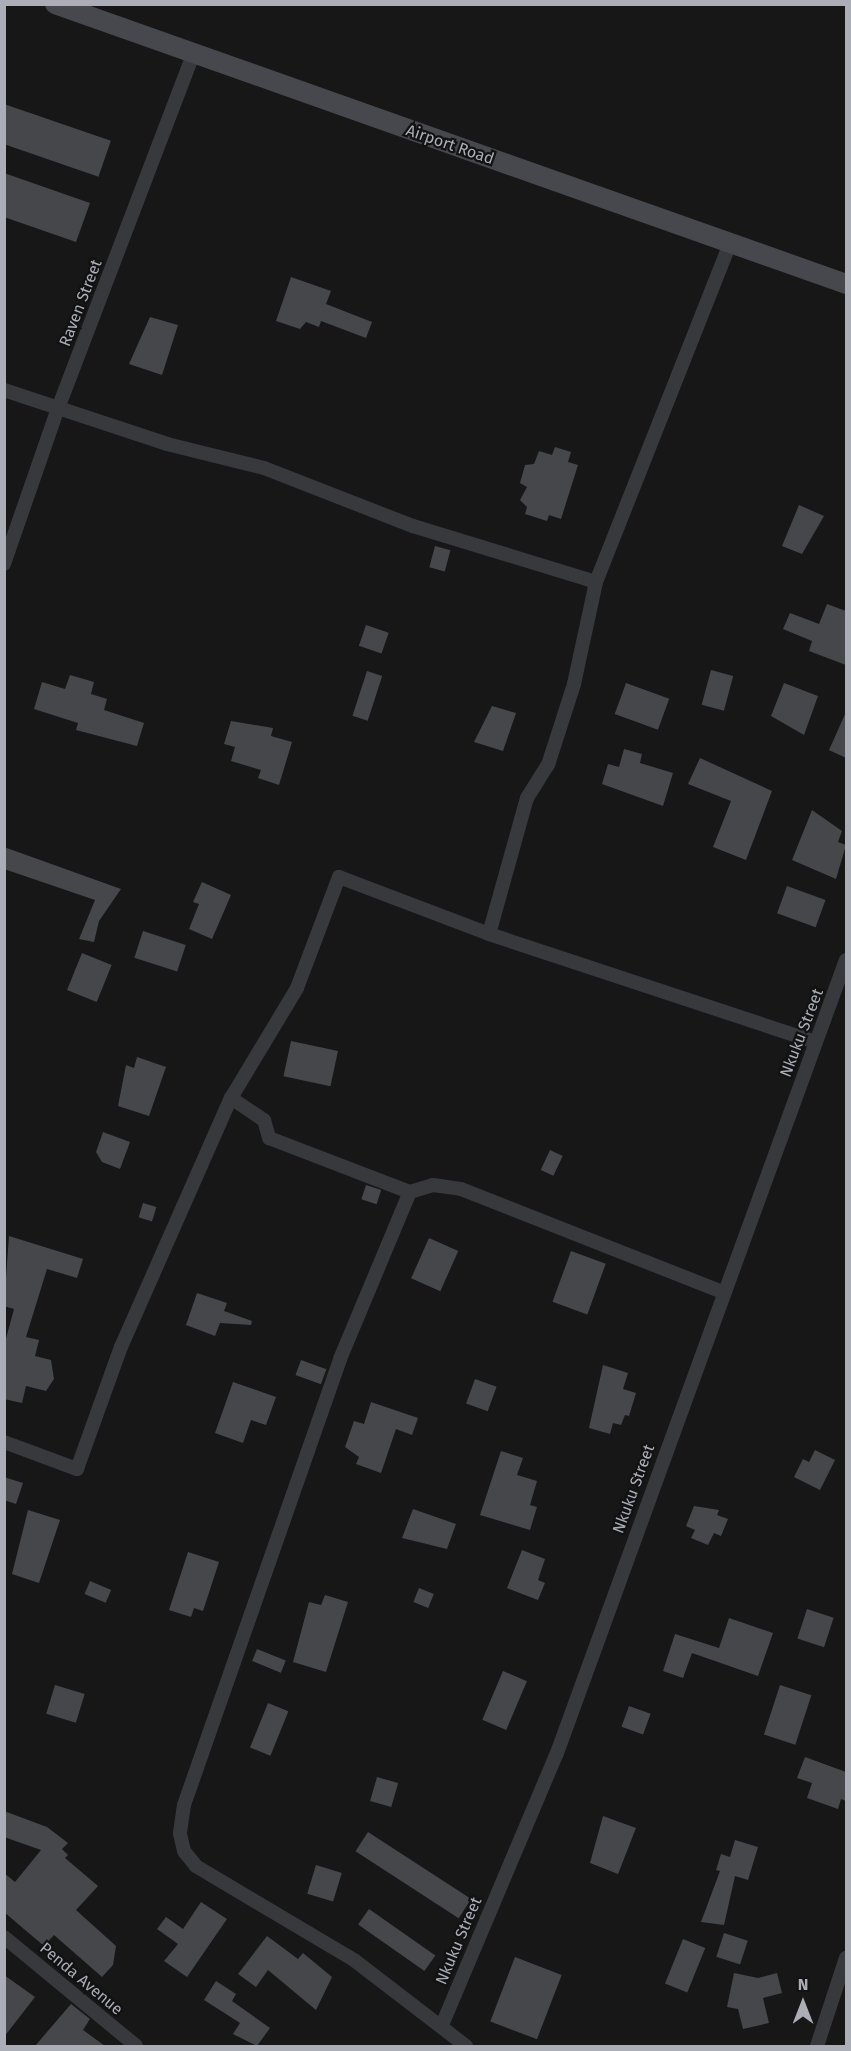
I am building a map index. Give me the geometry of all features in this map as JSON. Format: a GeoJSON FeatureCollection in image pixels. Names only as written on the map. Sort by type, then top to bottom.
{"type":"FeatureCollection","features":[{"type":"Feature","properties":{"kind":"street","name":"Airport Road"},"geometry":{"type":"LineString","coordinates":[[55,4],[846,284]]}},
{"type":"Feature","properties":{"kind":"street","name":"Raven Street"},"geometry":{"type":"LineString","coordinates":[[4,564],[57,411],[194,55]]}},
{"type":"Feature","properties":{"kind":"street"},"geometry":{"type":"LineString","coordinates":[[489,934],[527,798],[548,765],[574,684],[596,582],[730,243]]}},
{"type":"Feature","properties":{"kind":"street"},"geometry":{"type":"LineString","coordinates":[[4,390],[57,411],[264,468],[413,526],[596,582]]}},
{"type":"Feature","properties":{"kind":"street"},"geometry":{"type":"LineString","coordinates":[[4,1442],[77,1468],[121,1347],[231,1098],[297,988],[339,877],[489,934],[816,1042]]}},
{"type":"Feature","properties":{"kind":"street","name":"Nkuku Street"},"geometry":{"type":"LineString","coordinates":[[442,2025],[556,1753],[722,1292],[846,960]]}},
{"type":"Feature","properties":{"kind":"street"},"geometry":{"type":"LineString","coordinates":[[231,1098],[264,1120],[269,1138],[410,1192],[433,1185],[461,1189],[722,1292]]}},
{"type":"Feature","properties":{"kind":"street"},"geometry":{"type":"LineString","coordinates":[[410,1192],[340,1359],[184,1805],[180,1833],[184,1851],[196,1866],[354,1960],[442,2025],[466,2046]]}},
{"type":"Feature","properties":{"kind":"street","name":"Penda Avenue"},"geometry":{"type":"LineString","coordinates":[[4,1937],[136,2046]]}},
{"type":"Feature","properties":{"kind":"street"},"geometry":{"type":"LineString","coordinates":[[817,2046],[846,1959]]}},
{"type":"Feature","properties":{"kind":"building"},"geometry":{"type":"Polygon","coordinates":[[[4,104],[111,141],[98,177],[4,144],[4,104]]]}},
{"type":"Feature","properties":{"kind":"building"},"geometry":{"type":"Polygon","coordinates":[[[4,173],[90,203],[76,242],[4,217],[4,173]]]}},
{"type":"Feature","properties":{"kind":"building"},"geometry":{"type":"Polygon","coordinates":[[[291,277],[331,291],[326,304],[372,322],[366,338],[321,321],[319,327],[306,322],[300,329],[276,321],[291,277]]]}},
{"type":"Feature","properties":{"kind":"building"},"geometry":{"type":"Polygon","coordinates":[[[150,317],[178,325],[162,375],[129,364],[150,317]]]}},
{"type":"Feature","properties":{"kind":"building"},"geometry":{"type":"Polygon","coordinates":[[[555,447],[571,452],[568,462],[578,465],[561,519],[549,515],[547,521],[525,514],[527,507],[520,500],[527,487],[520,483],[525,465],[534,464],[539,451],[552,455],[555,447]]]}},
{"type":"Feature","properties":{"kind":"building"},"geometry":{"type":"Polygon","coordinates":[[[799,505],[824,516],[802,554],[782,546],[799,505]]]}},
{"type":"Feature","properties":{"kind":"building"},"geometry":{"type":"Polygon","coordinates":[[[435,546],[450,550],[445,571],[429,567],[435,546]]]}},
{"type":"Feature","properties":{"kind":"building"},"geometry":{"type":"Polygon","coordinates":[[[827,604],[846,611],[846,665],[809,651],[812,641],[783,629],[790,613],[819,624],[827,604]]]}},
{"type":"Feature","properties":{"kind":"building"},"geometry":{"type":"Polygon","coordinates":[[[366,625],[389,633],[382,654],[359,646],[366,625]]]}},
{"type":"Feature","properties":{"kind":"building"},"geometry":{"type":"Polygon","coordinates":[[[711,670],[733,676],[724,711],[702,705],[711,670]]]}},
{"type":"Feature","properties":{"kind":"building"},"geometry":{"type":"Polygon","coordinates":[[[367,671],[382,676],[368,721],[352,716],[367,671]]]}},
{"type":"Feature","properties":{"kind":"building"},"geometry":{"type":"Polygon","coordinates":[[[70,675],[94,682],[91,694],[107,699],[104,710],[144,723],[137,746],[76,730],[78,723],[34,709],[42,682],[65,689],[70,675]]]}},
{"type":"Feature","properties":{"kind":"building"},"geometry":{"type":"Polygon","coordinates":[[[626,683],[669,699],[658,730],[615,714],[626,683]]]}},
{"type":"Feature","properties":{"kind":"building"},"geometry":{"type":"Polygon","coordinates":[[[784,683],[818,696],[804,735],[771,716],[784,683]]]}},
{"type":"Feature","properties":{"kind":"building"},"geometry":{"type":"Polygon","coordinates":[[[492,706],[516,713],[503,751],[474,742],[492,706]]]}},
{"type":"Feature","properties":{"kind":"building"},"geometry":{"type":"Polygon","coordinates":[[[846,712],[846,758],[829,750],[846,712]]]}},
{"type":"Feature","properties":{"kind":"building"},"geometry":{"type":"Polygon","coordinates":[[[231,721],[273,728],[271,736],[292,742],[279,785],[258,778],[261,770],[231,761],[235,747],[224,744],[231,721]]]}},
{"type":"Feature","properties":{"kind":"building"},"geometry":{"type":"Polygon","coordinates":[[[624,749],[642,754],[640,763],[673,773],[663,806],[602,784],[608,764],[619,767],[624,749]]]}},
{"type":"Feature","properties":{"kind":"building"},"geometry":{"type":"Polygon","coordinates":[[[700,758],[772,791],[746,860],[713,847],[731,801],[688,784],[700,758]]]}},
{"type":"Feature","properties":{"kind":"building"},"geometry":{"type":"Polygon","coordinates":[[[812,810],[842,831],[838,842],[846,845],[836,879],[792,860],[812,810]]]}},
{"type":"Feature","properties":{"kind":"building"},"geometry":{"type":"Polygon","coordinates":[[[4,847],[121,889],[99,921],[94,942],[79,939],[95,900],[4,869],[4,847]]]}},
{"type":"Feature","properties":{"kind":"building"},"geometry":{"type":"Polygon","coordinates":[[[202,882],[231,895],[212,939],[189,929],[199,904],[193,902],[202,882]]]}},
{"type":"Feature","properties":{"kind":"building"},"geometry":{"type":"Polygon","coordinates":[[[787,886],[826,900],[816,927],[777,913],[787,886]]]}},
{"type":"Feature","properties":{"kind":"building"},"geometry":{"type":"Polygon","coordinates":[[[143,931],[186,945],[177,972],[134,958],[143,931]]]}},
{"type":"Feature","properties":{"kind":"building"},"geometry":{"type":"Polygon","coordinates":[[[82,953],[112,965],[97,1002],[67,990],[82,953]]]}},
{"type":"Feature","properties":{"kind":"building"},"geometry":{"type":"Polygon","coordinates":[[[291,1041],[338,1051],[330,1086],[284,1076],[291,1041]]]}},
{"type":"Feature","properties":{"kind":"building"},"geometry":{"type":"Polygon","coordinates":[[[137,1057],[166,1067],[149,1116],[118,1106],[126,1065],[134,1068],[137,1057]]]}},
{"type":"Feature","properties":{"kind":"building"},"geometry":{"type":"Polygon","coordinates":[[[103,1132],[130,1142],[120,1169],[102,1162],[96,1152],[103,1132]]]}},
{"type":"Feature","properties":{"kind":"building"},"geometry":{"type":"Polygon","coordinates":[[[550,1150],[563,1156],[553,1176],[541,1170],[550,1150]]]}},
{"type":"Feature","properties":{"kind":"building"},"geometry":{"type":"Polygon","coordinates":[[[366,1185],[381,1190],[377,1204],[361,1199],[366,1185]]]}},
{"type":"Feature","properties":{"kind":"building"},"geometry":{"type":"Polygon","coordinates":[[[143,1203],[156,1207],[152,1221],[139,1217],[143,1203]]]}},
{"type":"Feature","properties":{"kind":"building"},"geometry":{"type":"Polygon","coordinates":[[[9,1236],[83,1259],[77,1278],[47,1269],[26,1337],[39,1340],[35,1356],[51,1360],[54,1379],[46,1391],[26,1386],[22,1403],[4,1399],[4,1346],[14,1309],[4,1306],[9,1236]]]}},
{"type":"Feature","properties":{"kind":"building"},"geometry":{"type":"Polygon","coordinates":[[[429,1238],[458,1251],[440,1291],[411,1278],[429,1238]]]}},
{"type":"Feature","properties":{"kind":"building"},"geometry":{"type":"Polygon","coordinates":[[[571,1251],[606,1264],[587,1314],[553,1302],[571,1251]]]}},
{"type":"Feature","properties":{"kind":"building"},"geometry":{"type":"Polygon","coordinates":[[[197,1293],[227,1303],[224,1311],[252,1321],[251,1325],[220,1323],[215,1336],[186,1325],[197,1293]]]}},
{"type":"Feature","properties":{"kind":"building"},"geometry":{"type":"Polygon","coordinates":[[[301,1360],[326,1369],[321,1384],[296,1375],[301,1360]]]}},
{"type":"Feature","properties":{"kind":"building"},"geometry":{"type":"Polygon","coordinates":[[[603,1365],[628,1373],[623,1389],[636,1393],[629,1416],[625,1415],[621,1425],[613,1423],[610,1434],[589,1428],[603,1365]]]}},
{"type":"Feature","properties":{"kind":"building"},"geometry":{"type":"Polygon","coordinates":[[[475,1379],[497,1387],[488,1411],[466,1403],[475,1379]]]}},
{"type":"Feature","properties":{"kind":"building"},"geometry":{"type":"Polygon","coordinates":[[[233,1382],[276,1397],[266,1425],[251,1420],[243,1443],[215,1433],[233,1382]]]}},
{"type":"Feature","properties":{"kind":"building"},"geometry":{"type":"Polygon","coordinates":[[[371,1402],[418,1418],[412,1435],[396,1429],[381,1473],[356,1464],[359,1457],[345,1447],[354,1421],[364,1424],[371,1402]]]}},
{"type":"Feature","properties":{"kind":"building"},"geometry":{"type":"Polygon","coordinates":[[[815,1450],[835,1460],[820,1490],[794,1477],[803,1459],[809,1462],[815,1450]]]}},
{"type":"Feature","properties":{"kind":"building"},"geometry":{"type":"Polygon","coordinates":[[[501,1451],[523,1458],[517,1475],[537,1481],[530,1505],[537,1507],[530,1530],[480,1515],[501,1451]]]}},
{"type":"Feature","properties":{"kind":"building"},"geometry":{"type":"Polygon","coordinates":[[[4,1477],[23,1483],[16,1504],[4,1500],[4,1477]]]}},
{"type":"Feature","properties":{"kind":"building"},"geometry":{"type":"Polygon","coordinates":[[[694,1506],[719,1510],[717,1515],[728,1519],[721,1536],[714,1533],[708,1545],[691,1538],[695,1530],[686,1526],[694,1506]]]}},
{"type":"Feature","properties":{"kind":"building"},"geometry":{"type":"Polygon","coordinates":[[[413,1509],[456,1524],[447,1549],[402,1538],[413,1509]]]}},
{"type":"Feature","properties":{"kind":"building"},"geometry":{"type":"Polygon","coordinates":[[[28,1510],[60,1520],[39,1583],[12,1574],[28,1510]]]}},
{"type":"Feature","properties":{"kind":"building"},"geometry":{"type":"Polygon","coordinates":[[[522,1550],[545,1559],[538,1580],[545,1583],[538,1600],[507,1588],[522,1550]]]}},
{"type":"Feature","properties":{"kind":"building"},"geometry":{"type":"Polygon","coordinates":[[[188,1552],[219,1562],[203,1611],[194,1608],[191,1617],[169,1610],[188,1552]]]}},
{"type":"Feature","properties":{"kind":"building"},"geometry":{"type":"Polygon","coordinates":[[[90,1581],[111,1590],[106,1603],[85,1594],[90,1581]]]}},
{"type":"Feature","properties":{"kind":"building"},"geometry":{"type":"Polygon","coordinates":[[[419,1588],[434,1594],[428,1608],[413,1602],[419,1588]]]}},
{"type":"Feature","properties":{"kind":"building"},"geometry":{"type":"Polygon","coordinates":[[[325,1595],[348,1602],[326,1672],[293,1662],[309,1602],[321,1605],[325,1595]]]}},
{"type":"Feature","properties":{"kind":"building"},"geometry":{"type":"Polygon","coordinates":[[[807,1609],[834,1618],[824,1647],[797,1638],[807,1609]]]}},
{"type":"Feature","properties":{"kind":"building"},"geometry":{"type":"Polygon","coordinates":[[[729,1618],[773,1633],[758,1676],[692,1653],[683,1678],[663,1671],[675,1634],[719,1648],[729,1618]]]}},
{"type":"Feature","properties":{"kind":"building"},"geometry":{"type":"Polygon","coordinates":[[[257,1649],[286,1661],[281,1673],[252,1661],[257,1649]]]}},
{"type":"Feature","properties":{"kind":"building"},"geometry":{"type":"Polygon","coordinates":[[[503,1671],[527,1681],[506,1730],[482,1720],[503,1671]]]}},
{"type":"Feature","properties":{"kind":"building"},"geometry":{"type":"Polygon","coordinates":[[[55,1685],[85,1694],[76,1723],[46,1714],[55,1685]]]}},
{"type":"Feature","properties":{"kind":"building"},"geometry":{"type":"Polygon","coordinates":[[[780,1685],[811,1695],[795,1745],[764,1734],[780,1685]]]}},
{"type":"Feature","properties":{"kind":"building"},"geometry":{"type":"Polygon","coordinates":[[[268,1703],[288,1711],[270,1756],[250,1748],[268,1703]]]}},
{"type":"Feature","properties":{"kind":"building"},"geometry":{"type":"Polygon","coordinates":[[[629,1706],[651,1714],[643,1735],[621,1727],[629,1706]]]}},
{"type":"Feature","properties":{"kind":"building"},"geometry":{"type":"Polygon","coordinates":[[[805,1757],[846,1772],[846,1801],[841,1799],[838,1809],[807,1798],[812,1783],[797,1778],[805,1757]]]}},
{"type":"Feature","properties":{"kind":"building"},"geometry":{"type":"Polygon","coordinates":[[[377,1777],[398,1783],[391,1807],[370,1801],[377,1777]]]}},
{"type":"Feature","properties":{"kind":"building"},"geometry":{"type":"Polygon","coordinates":[[[4,1811],[47,1827],[68,1843],[62,1849],[68,1855],[65,1858],[98,1886],[76,1910],[116,1946],[113,1965],[102,1977],[54,1935],[44,1946],[4,1912],[4,1873],[15,1882],[41,1850],[4,1837],[4,1811]]]}},
{"type":"Feature","properties":{"kind":"building"},"geometry":{"type":"Polygon","coordinates":[[[603,1816],[636,1828],[618,1874],[590,1863],[603,1816]]]}},
{"type":"Feature","properties":{"kind":"building"},"geometry":{"type":"Polygon","coordinates":[[[368,1832],[471,1899],[459,1918],[355,1851],[368,1832]]]}},
{"type":"Feature","properties":{"kind":"building"},"geometry":{"type":"Polygon","coordinates":[[[735,1840],[758,1847],[748,1880],[735,1876],[724,1925],[701,1922],[720,1871],[716,1870],[721,1854],[730,1857],[735,1840]]]}},
{"type":"Feature","properties":{"kind":"building"},"geometry":{"type":"Polygon","coordinates":[[[316,1865],[342,1873],[333,1902],[307,1894],[316,1865]]]}},
{"type":"Feature","properties":{"kind":"building"},"geometry":{"type":"Polygon","coordinates":[[[201,1902],[227,1919],[187,1977],[164,1961],[178,1944],[157,1929],[166,1917],[183,1929],[201,1902]]]}},
{"type":"Feature","properties":{"kind":"building"},"geometry":{"type":"Polygon","coordinates":[[[369,1909],[435,1955],[424,1971],[358,1925],[369,1909]]]}},
{"type":"Feature","properties":{"kind":"building"},"geometry":{"type":"Polygon","coordinates":[[[724,1933],[748,1941],[740,1965],[716,1957],[724,1933]]]}},
{"type":"Feature","properties":{"kind":"building"},"geometry":{"type":"Polygon","coordinates":[[[267,1936],[298,1959],[303,1953],[332,1977],[316,2010],[268,1970],[256,1987],[238,1974],[267,1936]]]}},
{"type":"Feature","properties":{"kind":"building"},"geometry":{"type":"Polygon","coordinates":[[[683,1939],[705,1948],[687,1992],[665,1984],[683,1939]]]}},
{"type":"Feature","properties":{"kind":"building"},"geometry":{"type":"Polygon","coordinates":[[[515,1957],[562,1975],[537,2039],[490,2021],[515,1957]]]}},
{"type":"Feature","properties":{"kind":"building"},"geometry":{"type":"Polygon","coordinates":[[[734,1973],[758,1978],[777,1973],[782,1993],[763,1998],[769,2023],[743,2029],[738,2009],[727,2007],[734,1973]]]}},
{"type":"Feature","properties":{"kind":"building"},"geometry":{"type":"Polygon","coordinates":[[[4,1975],[35,1997],[4,2037],[4,1975]]]}},
{"type":"Feature","properties":{"kind":"building"},"geometry":{"type":"Polygon","coordinates":[[[216,1981],[236,1994],[232,2001],[270,2028],[257,2046],[233,2034],[240,2023],[204,2000],[216,1981]]]}},
{"type":"Feature","properties":{"kind":"building"},"geometry":{"type":"Polygon","coordinates":[[[71,2004],[90,2019],[83,2030],[105,2046],[35,2046],[71,2004]]]}}]}
